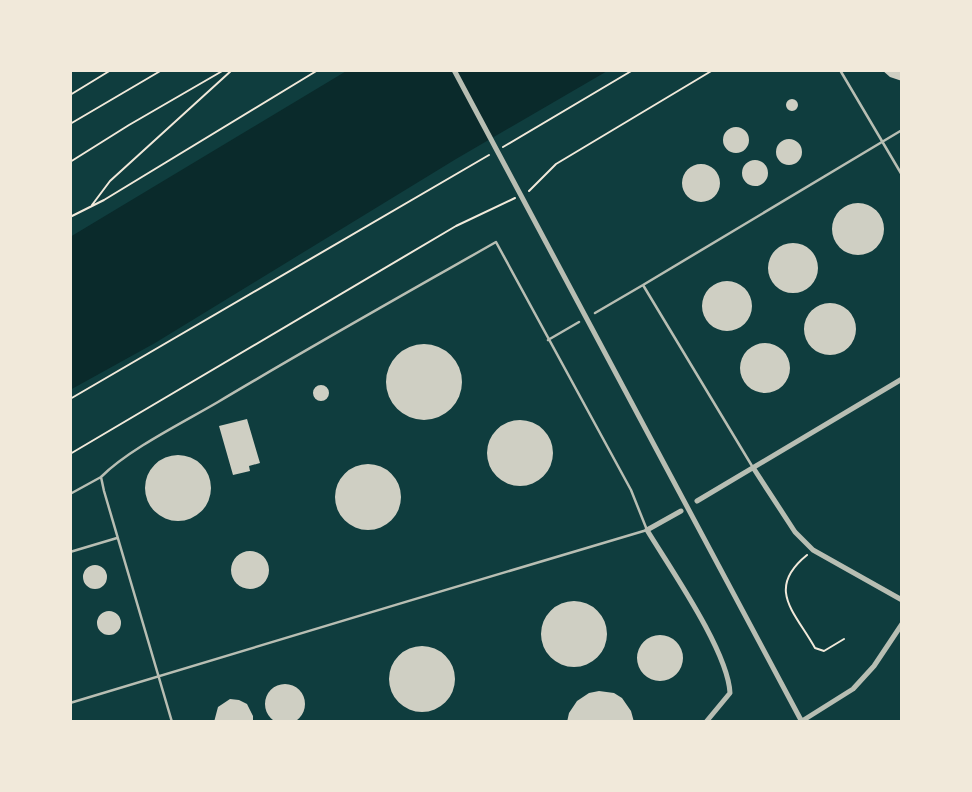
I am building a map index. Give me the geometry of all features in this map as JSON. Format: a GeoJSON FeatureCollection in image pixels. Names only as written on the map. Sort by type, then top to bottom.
{"type":"FeatureCollection","features":[{"type":"Feature","properties":{"kind":"street"},"geometry":{"type":"LineString","coordinates":[[454,70],[802,722],[853,689],[874,666],[902,624]]}},
{"type":"Feature","properties":{"kind":"street"},"geometry":{"type":"LineString","coordinates":[[697,501],[902,379]]}},
{"type":"Feature","properties":{"kind":"street"},"geometry":{"type":"LineString","coordinates":[[754,469],[795,532],[813,550],[890,596],[902,600]]}},
{"type":"Feature","properties":{"kind":"street"},"geometry":{"type":"LineString","coordinates":[[681,511],[647,530],[717,650],[729,679],[730,693],[706,722]]}},
{"type":"Feature","properties":{"kind":"lane"},"geometry":{"type":"LineString","coordinates":[[840,70],[902,175]]}},
{"type":"Feature","properties":{"kind":"lane"},"geometry":{"type":"LineString","coordinates":[[595,313],[902,130]]}},
{"type":"Feature","properties":{"kind":"lane"},"geometry":{"type":"LineString","coordinates":[[70,494],[102,477],[109,469],[169,431],[312,346],[496,242],[631,490],[647,530],[70,703]]}},
{"type":"Feature","properties":{"kind":"lane"},"geometry":{"type":"LineString","coordinates":[[643,285],[737,445],[754,469]]}},
{"type":"Feature","properties":{"kind":"lane"},"geometry":{"type":"LineString","coordinates":[[548,340],[579,322]]}},
{"type":"Feature","properties":{"kind":"lane"},"geometry":{"type":"LineString","coordinates":[[102,477],[172,722]]}},
{"type":"Feature","properties":{"kind":"lane"},"geometry":{"type":"LineString","coordinates":[[70,552],[118,538]]}},
{"type":"Feature","properties":{"kind":"path"},"geometry":{"type":"LineString","coordinates":[[70,94],[111,70]]}},
{"type":"Feature","properties":{"kind":"path"},"geometry":{"type":"LineString","coordinates":[[70,124],[163,70]]}},
{"type":"Feature","properties":{"kind":"path"},"geometry":{"type":"LineString","coordinates":[[70,162],[224,70]]}},
{"type":"Feature","properties":{"kind":"path"},"geometry":{"type":"LineString","coordinates":[[91,206],[110,181],[232,70]]}},
{"type":"Feature","properties":{"kind":"path"},"geometry":{"type":"LineString","coordinates":[[70,217],[318,70]]}},
{"type":"Feature","properties":{"kind":"path"},"geometry":{"type":"LineString","coordinates":[[500,148],[633,70]]}},
{"type":"Feature","properties":{"kind":"path"},"geometry":{"type":"LineString","coordinates":[[70,454],[456,226],[533,189],[556,164],[713,70]]}},
{"type":"Feature","properties":{"kind":"path"},"geometry":{"type":"LineString","coordinates":[[70,400],[489,155]]}},
{"type":"Feature","properties":{"kind":"path"},"geometry":{"type":"LineString","coordinates":[[813,550],[786,578],[784,592],[816,648],[824,651],[844,639]]}},
{"type":"Feature","properties":{"kind":"water"},"geometry":{"type":"Polygon","coordinates":[[[348,70],[609,70],[456,159],[155,343],[70,390],[70,237],[348,70]]]}},
{"type":"Feature","properties":{"kind":"building"},"geometry":{"type":"Polygon","coordinates":[[[882,70],[902,70],[902,81],[890,77],[882,70]]]}},
{"type":"Feature","properties":{"kind":"building"},"geometry":{"type":"Polygon","coordinates":[[[792,99],[798,105],[792,111],[786,105],[792,99]]]}},
{"type":"Feature","properties":{"kind":"building"},"geometry":{"type":"Polygon","coordinates":[[[736,127],[745,131],[749,140],[745,149],[736,153],[727,149],[723,140],[727,131],[736,127]]]}},
{"type":"Feature","properties":{"kind":"building"},"geometry":{"type":"Polygon","coordinates":[[[789,139],[798,143],[802,152],[798,161],[789,165],[780,161],[776,152],[780,143],[789,139]]]}},
{"type":"Feature","properties":{"kind":"building"},"geometry":{"type":"Polygon","coordinates":[[[755,160],[764,164],[768,173],[764,182],[755,186],[746,182],[742,173],[746,164],[755,160]]]}},
{"type":"Feature","properties":{"kind":"building"},"geometry":{"type":"Polygon","coordinates":[[[701,164],[714,170],[720,183],[714,196],[701,202],[688,196],[682,183],[688,170],[701,164]]]}},
{"type":"Feature","properties":{"kind":"building"},"geometry":{"type":"Polygon","coordinates":[[[858,203],[868,205],[876,211],[882,219],[882,239],[876,247],[868,253],[858,255],[848,253],[840,247],[834,239],[832,229],[834,219],[840,211],[848,205],[858,203]]]}},
{"type":"Feature","properties":{"kind":"building"},"geometry":{"type":"Polygon","coordinates":[[[783,244],[803,244],[817,258],[817,278],[803,292],[783,292],[769,278],[769,258],[783,244]]]}},
{"type":"Feature","properties":{"kind":"building"},"geometry":{"type":"Polygon","coordinates":[[[727,281],[745,288],[752,306],[745,324],[727,331],[709,324],[702,306],[709,288],[727,281]]]}},
{"type":"Feature","properties":{"kind":"building"},"geometry":{"type":"Polygon","coordinates":[[[830,303],[840,305],[848,311],[854,319],[854,339],[848,347],[840,353],[830,355],[820,353],[812,347],[806,339],[804,329],[806,319],[812,311],[820,305],[830,303]]]}},
{"type":"Feature","properties":{"kind":"building"},"geometry":{"type":"Polygon","coordinates":[[[765,343],[783,350],[790,368],[783,386],[765,393],[747,386],[740,368],[747,350],[765,343]]]}},
{"type":"Feature","properties":{"kind":"building"},"geometry":{"type":"Polygon","coordinates":[[[424,344],[438,347],[451,355],[459,368],[462,382],[459,396],[451,409],[438,417],[424,420],[410,417],[397,409],[389,396],[386,382],[389,368],[397,355],[410,347],[424,344]]]}},
{"type":"Feature","properties":{"kind":"building"},"geometry":{"type":"Polygon","coordinates":[[[321,385],[327,387],[327,399],[321,401],[315,399],[313,393],[315,387],[321,385]]]}},
{"type":"Feature","properties":{"kind":"building"},"geometry":{"type":"Polygon","coordinates":[[[247,419],[260,463],[249,466],[250,471],[233,475],[219,426],[247,419]]]}},
{"type":"Feature","properties":{"kind":"building"},"geometry":{"type":"Polygon","coordinates":[[[520,420],[533,423],[543,430],[550,440],[553,453],[550,466],[543,476],[533,483],[520,486],[507,483],[497,476],[490,466],[487,453],[490,440],[497,430],[507,423],[520,420]]]}},
{"type":"Feature","properties":{"kind":"building"},"geometry":{"type":"Polygon","coordinates":[[[178,455],[191,458],[201,465],[208,475],[211,488],[208,501],[201,511],[191,518],[178,521],[165,518],[155,511],[148,501],[145,488],[148,475],[155,465],[165,458],[178,455]]]}},
{"type":"Feature","properties":{"kind":"building"},"geometry":{"type":"Polygon","coordinates":[[[368,464],[381,466],[396,479],[401,497],[399,510],[386,525],[368,530],[355,528],[340,515],[335,497],[337,484],[350,469],[368,464]]]}},
{"type":"Feature","properties":{"kind":"building"},"geometry":{"type":"Polygon","coordinates":[[[250,551],[264,556],[269,570],[264,584],[250,589],[236,584],[231,570],[236,556],[250,551]]]}},
{"type":"Feature","properties":{"kind":"building"},"geometry":{"type":"Polygon","coordinates":[[[95,565],[104,568],[107,577],[104,586],[95,589],[86,586],[83,577],[86,568],[95,565]]]}},
{"type":"Feature","properties":{"kind":"building"},"geometry":{"type":"Polygon","coordinates":[[[568,601],[580,601],[592,606],[602,616],[607,634],[605,647],[592,662],[580,667],[568,667],[556,662],[546,652],[541,640],[541,628],[546,616],[556,606],[568,601]]]}},
{"type":"Feature","properties":{"kind":"building"},"geometry":{"type":"Polygon","coordinates":[[[109,611],[118,614],[121,623],[118,632],[109,635],[100,632],[97,623],[100,614],[109,611]]]}},
{"type":"Feature","properties":{"kind":"building"},"geometry":{"type":"Polygon","coordinates":[[[660,635],[676,642],[683,658],[676,674],[660,681],[644,674],[637,658],[644,642],[660,635]]]}},
{"type":"Feature","properties":{"kind":"building"},"geometry":{"type":"Polygon","coordinates":[[[428,646],[446,655],[453,666],[453,692],[446,703],[435,710],[416,712],[398,703],[391,692],[389,673],[398,655],[409,648],[428,646]]]}},
{"type":"Feature","properties":{"kind":"building"},"geometry":{"type":"Polygon","coordinates":[[[285,684],[299,690],[305,704],[299,718],[285,724],[271,718],[265,704],[271,690],[285,684]]]}},
{"type":"Feature","properties":{"kind":"building"},"geometry":{"type":"Polygon","coordinates":[[[589,693],[614,693],[622,698],[631,711],[634,722],[567,722],[577,701],[589,693]]]}},
{"type":"Feature","properties":{"kind":"building"},"geometry":{"type":"Polygon","coordinates":[[[230,699],[247,704],[253,722],[214,722],[218,707],[230,699]]]}}]}
